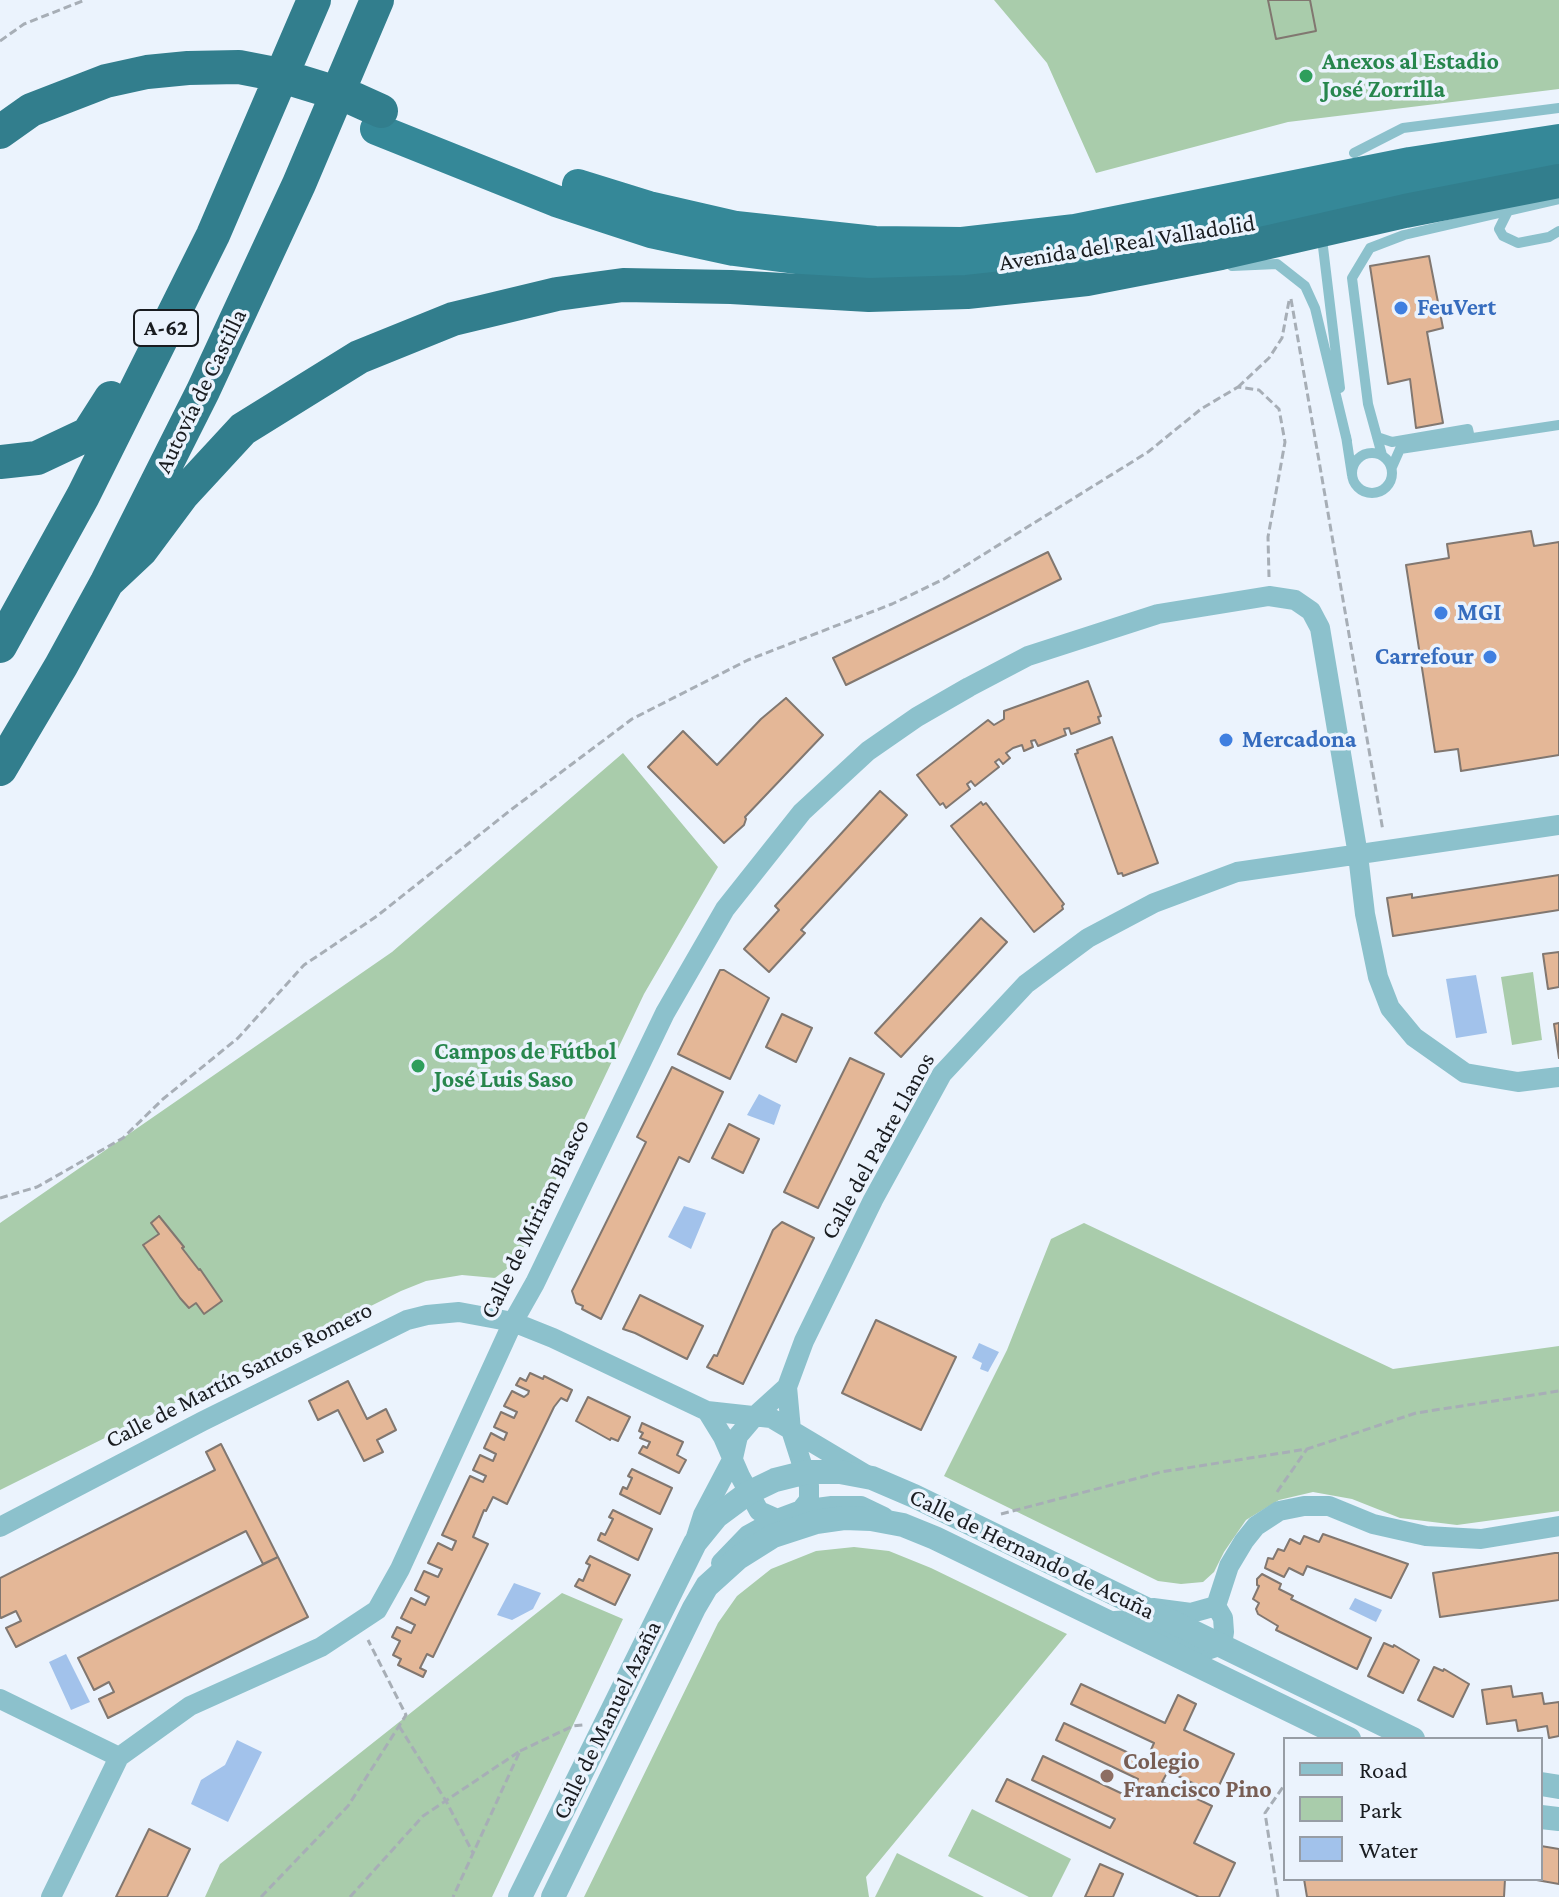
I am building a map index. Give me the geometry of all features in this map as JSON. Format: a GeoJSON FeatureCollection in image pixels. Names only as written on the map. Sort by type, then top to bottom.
{"type":"FeatureCollection","features":[{"type":"Feature","properties":{"kind":"highway","name":"A-62"},"geometry":{"type":"LineString","coordinates":[[0,646],[83,496],[213,235],[314,0]]}},
{"type":"Feature","properties":{"kind":"highway","name":"Autovía de Castilla"},"geometry":{"type":"LineString","coordinates":[[0,769],[107,582],[203,391],[274,239],[377,0]]}},
{"type":"Feature","properties":{"kind":"highway"},"geometry":{"type":"LineString","coordinates":[[0,132],[31,110],[106,81],[147,72],[188,68],[239,77],[269,91],[379,120]]}},
{"type":"Feature","properties":{"kind":"highway"},"geometry":{"type":"LineString","coordinates":[[0,158],[38,127],[110,97],[239,77]]}},
{"type":"Feature","properties":{"kind":"highway","name":"Avenida del Real Valladolid"},"geometry":{"type":"LineString","coordinates":[[379,120],[649,207],[736,227],[920,244],[962,243],[1075,230],[1410,163],[1559,140]]}},
{"type":"Feature","properties":{"kind":"highway","name":"Avenida del Real Valladolid"},"geometry":{"type":"LineString","coordinates":[[379,120],[556,201],[651,232],[734,250],[880,269],[968,268],[1078,256],[1416,188],[1559,166]]}},
{"type":"Feature","properties":{"kind":"highway"},"geometry":{"type":"LineString","coordinates":[[107,582],[141,550],[182,495],[243,429],[359,357],[453,319],[557,294],[623,285],[869,295],[967,292],[1087,279],[1559,181]]}},
{"type":"Feature","properties":{"kind":"highway"},"geometry":{"type":"LineString","coordinates":[[0,462],[37,458],[88,434],[213,235]]}},
{"type":"Feature","properties":{"kind":"street","name":"Calle de Miriam Blasco"},"geometry":{"type":"LineString","coordinates":[[51,1897],[119,1757],[190,1706],[321,1647],[377,1610],[400,1569],[513,1322],[535,1283],[665,1013],[725,909],[802,812],[881,743],[969,687],[1028,656],[1158,614],[1269,596],[1295,600],[1311,611],[1320,628],[1365,914],[1378,977],[1390,1008],[1414,1037],[1465,1073],[1518,1082],[1559,1077]]}},
{"type":"Feature","properties":{"kind":"street","name":"Calle del Padre Llanos"},"geometry":{"type":"LineString","coordinates":[[791,1430],[787,1387],[804,1341],[866,1214],[942,1074],[1026,984],[1088,938],[1154,903],[1237,872],[1559,825]]}},
{"type":"Feature","properties":{"kind":"street","name":"Calle de Martín Santos Romero"},"geometry":{"type":"LineString","coordinates":[[0,1527],[203,1421],[407,1320],[459,1312],[513,1322]]}},
{"type":"Feature","properties":{"kind":"street","name":"Calle de Hernando de Acuña"},"geometry":{"type":"LineString","coordinates":[[513,1322],[707,1411],[771,1418],[872,1478],[1409,1737]]}},
{"type":"Feature","properties":{"kind":"street","name":"Calle del Padre Llanos"},"geometry":{"type":"LineString","coordinates":[[755,1416],[787,1387]]}},
{"type":"Feature","properties":{"kind":"street"},"geometry":{"type":"LineString","coordinates":[[707,1411],[748,1493],[759,1511],[775,1527]]}},
{"type":"Feature","properties":{"kind":"street","name":"Calle de Manuel Azaña"},"geometry":{"type":"LineString","coordinates":[[520,1897],[695,1543],[703,1515],[733,1458],[738,1436],[755,1416]]}},
{"type":"Feature","properties":{"kind":"street"},"geometry":{"type":"LineString","coordinates":[[791,1430],[807,1472],[809,1500],[801,1510]]}},
{"type":"Feature","properties":{"kind":"street","name":"Calle de Hernando de Acuña"},"geometry":{"type":"LineString","coordinates":[[748,1493],[775,1480],[807,1472],[840,1472],[872,1478]]}},
{"type":"Feature","properties":{"kind":"street","name":"Calle de Manuel Azaña"},"geometry":{"type":"LineString","coordinates":[[695,1543],[717,1516],[748,1493]]}},
{"type":"Feature","properties":{"kind":"street","name":"Calle de Hernando de Acuña"},"geometry":{"type":"LineString","coordinates":[[775,1527],[801,1510],[861,1506],[942,1541],[1345,1737]]}},
{"type":"Feature","properties":{"kind":"street"},"geometry":{"type":"LineString","coordinates":[[1192,1630],[1216,1606],[1229,1566],[1244,1541],[1256,1526],[1279,1511],[1304,1506],[1329,1506],[1373,1524],[1426,1536],[1481,1539],[1559,1526]]}},
{"type":"Feature","properties":{"kind":"street","name":"Calle de Hernando de Acuña"},"geometry":{"type":"LineString","coordinates":[[775,1527],[844,1518],[903,1525]]}},
{"type":"Feature","properties":{"kind":"street","name":"Calle de Manuel Azaña"},"geometry":{"type":"LineString","coordinates":[[553,1897],[707,1586],[775,1527]]}},
{"type":"Feature","properties":{"kind":"street"},"geometry":{"type":"LineString","coordinates":[[1216,1606],[1223,1618],[1222,1645]]}},
{"type":"Feature","properties":{"kind":"street","name":"Calle de Hernando de Acuña"},"geometry":{"type":"LineString","coordinates":[[1107,1621],[1130,1620],[1192,1630],[1223,1677]]}},
{"type":"Feature","properties":{"kind":"street"},"geometry":{"type":"LineString","coordinates":[[0,1699],[119,1757]]}},
{"type":"Feature","properties":{"kind":"lane"},"geometry":{"type":"LineString","coordinates":[[1354,153],[1403,128],[1559,108]]}},
{"type":"Feature","properties":{"kind":"lane"},"geometry":{"type":"LineString","coordinates":[[1392,467],[1382,455],[1368,404],[1352,278],[1370,248],[1404,235],[1559,199]]}},
{"type":"Feature","properties":{"kind":"lane"},"geometry":{"type":"LineString","coordinates":[[1508,211],[1499,229],[1503,236],[1518,243],[1549,237],[1559,231]]}},
{"type":"Feature","properties":{"kind":"lane"},"geometry":{"type":"LineString","coordinates":[[1323,247],[1352,475],[1361,490],[1377,493],[1388,486],[1400,449],[1469,434]]}},
{"type":"Feature","properties":{"kind":"lane"},"geometry":{"type":"LineString","coordinates":[[1087,279],[1181,268],[1277,264],[1305,286],[1315,308],[1347,441]]}},
{"type":"Feature","properties":{"kind":"lane"},"geometry":{"type":"LineString","coordinates":[[1377,437],[1392,442],[1559,425]]}},
{"type":"Feature","properties":{"kind":"lane"},"geometry":{"type":"LineString","coordinates":[[1352,475],[1355,464],[1364,455],[1382,455]]}},
{"type":"Feature","properties":{"kind":"path"},"geometry":{"type":"LineString","coordinates":[[0,41],[24,24],[85,0]]}},
{"type":"Feature","properties":{"kind":"path"},"geometry":{"type":"LineString","coordinates":[[0,1198],[37,1187],[123,1138],[163,1099],[238,1038],[304,965],[377,916],[632,719],[748,660],[892,604],[944,579],[1148,452],[1201,409],[1238,387],[1269,358],[1282,338],[1286,307],[1300,283]]}},
{"type":"Feature","properties":{"kind":"path"},"geometry":{"type":"LineString","coordinates":[[1291,299],[1382,829],[1393,850]]}},
{"type":"Feature","properties":{"kind":"path"},"geometry":{"type":"LineString","coordinates":[[1238,387],[1259,390],[1279,409],[1285,442],[1268,537],[1269,596]]}},
{"type":"Feature","properties":{"kind":"path"},"geometry":{"type":"LineString","coordinates":[[976,1527],[992,1516],[1161,1472],[1307,1449],[1416,1413],[1559,1391]]}},
{"type":"Feature","properties":{"kind":"path"},"geometry":{"type":"LineString","coordinates":[[1275,1495],[1307,1449]]}},
{"type":"Feature","properties":{"kind":"path"},"geometry":{"type":"LineString","coordinates":[[261,1897],[348,1806],[406,1715],[359,1623]]}},
{"type":"Feature","properties":{"kind":"path"},"geometry":{"type":"LineString","coordinates":[[399,1726],[446,1801],[473,1853]]}},
{"type":"Feature","properties":{"kind":"path"},"geometry":{"type":"LineString","coordinates":[[350,1897],[423,1816],[520,1751],[573,1726]]}},
{"type":"Feature","properties":{"kind":"path"},"geometry":{"type":"LineString","coordinates":[[453,1897],[520,1751]]}},
{"type":"Feature","properties":{"kind":"path"},"geometry":{"type":"LineString","coordinates":[[1278,1897],[1265,1813],[1283,1787]]}},
{"type":"Feature","properties":{"kind":"green space","name":"Anexos al Estadio José Zorrilla"},"geometry":{"type":"Polygon","coordinates":[[[994,0],[1559,0],[1559,89],[1288,122],[1096,173],[1047,63],[994,0]]]}},
{"type":"Feature","properties":{"kind":"green space","name":"Campos de Fútbol José Luis Saso"},"geometry":{"type":"Polygon","coordinates":[[[623,753],[718,867],[644,994],[517,1261],[495,1278],[462,1275],[426,1281],[401,1291],[0,1490],[0,1223],[392,952],[623,753]]]}},
{"type":"Feature","properties":{"kind":"green space"},"geometry":{"type":"Polygon","coordinates":[[[1533,972],[1542,1040],[1512,1045],[1501,977],[1533,972]]]}},
{"type":"Feature","properties":{"kind":"green space"},"geometry":{"type":"Polygon","coordinates":[[[1084,1223],[1393,1369],[1559,1346],[1559,1511],[1457,1525],[1400,1518],[1352,1499],[1313,1492],[1279,1500],[1246,1520],[1214,1572],[1203,1582],[1181,1584],[1158,1581],[944,1476],[1007,1350],[1051,1239],[1084,1223]]]}},
{"type":"Feature","properties":{"kind":"green space"},"geometry":{"type":"Polygon","coordinates":[[[854,1547],[889,1551],[931,1568],[1067,1634],[866,1877],[869,1897],[584,1897],[718,1623],[737,1596],[771,1569],[816,1551],[854,1547]]]}},
{"type":"Feature","properties":{"kind":"green space"},"geometry":{"type":"Polygon","coordinates":[[[562,1593],[623,1619],[492,1897],[205,1897],[220,1864],[562,1593]]]}},
{"type":"Feature","properties":{"kind":"green space"},"geometry":{"type":"Polygon","coordinates":[[[972,1809],[1071,1859],[1052,1897],[1029,1897],[948,1856],[972,1809]]]}},
{"type":"Feature","properties":{"kind":"green space"},"geometry":{"type":"Polygon","coordinates":[[[897,1853],[984,1897],[875,1897],[897,1853]]]}},
{"type":"Feature","properties":{"kind":"water"},"geometry":{"type":"Polygon","coordinates":[[[1476,975],[1487,1033],[1456,1038],[1446,979],[1476,975]]]}},
{"type":"Feature","properties":{"kind":"water"},"geometry":{"type":"Polygon","coordinates":[[[759,1094],[781,1105],[774,1125],[747,1115],[759,1094]]]}},
{"type":"Feature","properties":{"kind":"water"},"geometry":{"type":"Polygon","coordinates":[[[684,1206],[706,1213],[691,1249],[668,1237],[684,1206]]]}},
{"type":"Feature","properties":{"kind":"water"},"geometry":{"type":"Polygon","coordinates":[[[979,1343],[999,1352],[988,1372],[980,1369],[982,1363],[972,1358],[979,1343]]]}},
{"type":"Feature","properties":{"kind":"water"},"geometry":{"type":"Polygon","coordinates":[[[514,1583],[541,1593],[533,1609],[512,1620],[497,1615],[514,1583]]]}},
{"type":"Feature","properties":{"kind":"water"},"geometry":{"type":"Polygon","coordinates":[[[1355,1598],[1382,1610],[1376,1622],[1349,1609],[1355,1598]]]}},
{"type":"Feature","properties":{"kind":"water"},"geometry":{"type":"Polygon","coordinates":[[[66,1654],[90,1702],[71,1710],[49,1662],[66,1654]]]}},
{"type":"Feature","properties":{"kind":"water"},"geometry":{"type":"Polygon","coordinates":[[[237,1740],[262,1752],[228,1822],[191,1804],[201,1780],[225,1765],[237,1740]]]}},
{"type":"Feature","properties":{"kind":"building"},"geometry":{"type":"Polygon","coordinates":[[[1268,0],[1310,0],[1316,31],[1276,39],[1268,0]]]}},
{"type":"Feature","properties":{"kind":"building"},"geometry":{"type":"Polygon","coordinates":[[[1268,0],[1310,0],[1316,31],[1276,39],[1268,0]]]}},
{"type":"Feature","properties":{"kind":"building"},"geometry":{"type":"Polygon","coordinates":[[[1429,256],[1443,328],[1427,332],[1443,423],[1416,428],[1410,379],[1388,384],[1370,266],[1429,256]]]}},
{"type":"Feature","properties":{"kind":"building","name":"Carrefour"},"geometry":{"type":"Polygon","coordinates":[[[1531,531],[1534,546],[1559,542],[1559,755],[1461,771],[1458,749],[1435,752],[1406,565],[1449,558],[1447,544],[1531,531]]]}},
{"type":"Feature","properties":{"kind":"building"},"geometry":{"type":"Polygon","coordinates":[[[1048,552],[1061,579],[846,685],[833,658],[1048,552]]]}},
{"type":"Feature","properties":{"kind":"building"},"geometry":{"type":"Polygon","coordinates":[[[1088,681],[1101,716],[1098,717],[1100,723],[1071,734],[1069,728],[1064,729],[1066,735],[1038,746],[1035,740],[1031,741],[1033,747],[1024,751],[1022,745],[1013,748],[1006,753],[1010,758],[1003,764],[999,759],[995,762],[999,767],[975,786],[971,781],[967,784],[970,789],[946,808],[943,803],[940,805],[917,775],[988,720],[994,725],[1004,719],[1004,711],[1088,681]]]}},
{"type":"Feature","properties":{"kind":"building"},"geometry":{"type":"Polygon","coordinates":[[[786,698],[823,735],[745,817],[744,825],[724,843],[648,767],[683,731],[717,765],[786,698]]]}},
{"type":"Feature","properties":{"kind":"building"},"geometry":{"type":"Polygon","coordinates":[[[1112,737],[1158,863],[1123,876],[1122,873],[1118,874],[1075,754],[1077,750],[1112,737]]]}},
{"type":"Feature","properties":{"kind":"building"},"geometry":{"type":"Polygon","coordinates":[[[880,791],[907,815],[801,930],[805,933],[769,972],[744,949],[779,910],[775,906],[880,791]]]}},
{"type":"Feature","properties":{"kind":"building"},"geometry":{"type":"Polygon","coordinates":[[[981,802],[983,805],[986,803],[1064,904],[1063,909],[1034,932],[951,826],[981,802]]]}},
{"type":"Feature","properties":{"kind":"building"},"geometry":{"type":"Polygon","coordinates":[[[1559,875],[1559,910],[1393,936],[1387,898],[1412,894],[1412,898],[1559,875]]]}},
{"type":"Feature","properties":{"kind":"building"},"geometry":{"type":"Polygon","coordinates":[[[981,918],[1007,942],[901,1057],[875,1033],[981,918]]]}},
{"type":"Feature","properties":{"kind":"building"},"geometry":{"type":"Polygon","coordinates":[[[1559,952],[1559,987],[1548,989],[1543,954],[1559,952]]]}},
{"type":"Feature","properties":{"kind":"building"},"geometry":{"type":"Polygon","coordinates":[[[720,970],[769,998],[730,1079],[678,1054],[720,970]]]}},
{"type":"Feature","properties":{"kind":"building"},"geometry":{"type":"Polygon","coordinates":[[[782,1014],[812,1028],[796,1062],[766,1047],[782,1014]]]}},
{"type":"Feature","properties":{"kind":"building"},"geometry":{"type":"Polygon","coordinates":[[[1559,1023],[1559,1058],[1554,1024],[1559,1023]]]}},
{"type":"Feature","properties":{"kind":"building"},"geometry":{"type":"Polygon","coordinates":[[[850,1058],[884,1074],[818,1208],[784,1192],[850,1058]]]}},
{"type":"Feature","properties":{"kind":"building"},"geometry":{"type":"Polygon","coordinates":[[[672,1067],[723,1092],[689,1162],[679,1157],[601,1319],[582,1309],[572,1291],[646,1142],[637,1137],[672,1067]]]}},
{"type":"Feature","properties":{"kind":"building"},"geometry":{"type":"Polygon","coordinates":[[[729,1124],[759,1139],[743,1173],[712,1158],[729,1124]]]}},
{"type":"Feature","properties":{"kind":"building"},"geometry":{"type":"Polygon","coordinates":[[[159,1216],[222,1301],[204,1314],[196,1303],[189,1308],[180,1298],[143,1245],[159,1234],[151,1223],[159,1216]]]}},
{"type":"Feature","properties":{"kind":"building"},"geometry":{"type":"Polygon","coordinates":[[[782,1222],[814,1238],[743,1384],[707,1367],[714,1355],[717,1356],[773,1230],[782,1222]]]}},
{"type":"Feature","properties":{"kind":"building"},"geometry":{"type":"Polygon","coordinates":[[[640,1295],[703,1326],[687,1359],[623,1329],[640,1295]]]}},
{"type":"Feature","properties":{"kind":"building"},"geometry":{"type":"Polygon","coordinates":[[[876,1320],[956,1357],[921,1430],[842,1393],[876,1320]]]}},
{"type":"Feature","properties":{"kind":"building"},"geometry":{"type":"Polygon","coordinates":[[[530,1373],[543,1379],[544,1376],[572,1390],[567,1401],[561,1398],[554,1407],[507,1504],[493,1497],[484,1510],[473,1537],[488,1544],[433,1657],[427,1654],[420,1668],[426,1671],[423,1677],[398,1665],[401,1659],[393,1655],[400,1641],[392,1637],[397,1627],[411,1633],[415,1625],[401,1618],[411,1598],[425,1605],[429,1597],[415,1590],[424,1571],[438,1577],[442,1569],[428,1563],[438,1543],[452,1550],[456,1541],[442,1535],[470,1476],[483,1482],[486,1476],[473,1470],[480,1455],[493,1461],[496,1454],[484,1448],[491,1433],[504,1440],[507,1433],[494,1427],[501,1412],[514,1418],[517,1412],[504,1406],[512,1391],[524,1397],[528,1394],[529,1391],[516,1385],[520,1378],[526,1381],[530,1373]]]}},
{"type":"Feature","properties":{"kind":"building"},"geometry":{"type":"Polygon","coordinates":[[[348,1381],[367,1419],[386,1409],[396,1430],[377,1440],[383,1452],[364,1461],[338,1410],[318,1420],[309,1401],[348,1381]]]}},
{"type":"Feature","properties":{"kind":"building"},"geometry":{"type":"Polygon","coordinates":[[[588,1397],[630,1417],[618,1441],[610,1440],[576,1421],[588,1397]]]}},
{"type":"Feature","properties":{"kind":"building"},"geometry":{"type":"Polygon","coordinates":[[[642,1423],[683,1442],[677,1455],[686,1460],[679,1473],[639,1453],[650,1442],[640,1438],[642,1423]]]}},
{"type":"Feature","properties":{"kind":"building"},"geometry":{"type":"Polygon","coordinates":[[[221,1444],[278,1557],[263,1564],[246,1531],[16,1647],[6,1628],[21,1621],[16,1611],[0,1616],[0,1578],[215,1470],[206,1452],[221,1444]]]}},
{"type":"Feature","properties":{"kind":"building"},"geometry":{"type":"Polygon","coordinates":[[[632,1469],[672,1488],[660,1514],[620,1494],[623,1487],[627,1489],[632,1469]]]}},
{"type":"Feature","properties":{"kind":"building"},"geometry":{"type":"Polygon","coordinates":[[[613,1510],[652,1529],[638,1560],[598,1540],[601,1533],[605,1535],[613,1519],[609,1517],[613,1510]]]}},
{"type":"Feature","properties":{"kind":"building"},"geometry":{"type":"Polygon","coordinates":[[[1323,1534],[1408,1564],[1391,1598],[1307,1566],[1303,1575],[1289,1568],[1284,1577],[1265,1568],[1268,1558],[1273,1559],[1278,1549],[1284,1551],[1290,1539],[1300,1544],[1304,1536],[1319,1542],[1323,1534]]]}},
{"type":"Feature","properties":{"kind":"building"},"geometry":{"type":"Polygon","coordinates":[[[1559,1553],[1559,1600],[1440,1617],[1433,1573],[1559,1553]]]}},
{"type":"Feature","properties":{"kind":"building"},"geometry":{"type":"Polygon","coordinates":[[[590,1556],[630,1575],[615,1605],[575,1586],[579,1579],[583,1581],[590,1565],[586,1563],[590,1556]]]}},
{"type":"Feature","properties":{"kind":"building"},"geometry":{"type":"Polygon","coordinates":[[[278,1557],[308,1617],[108,1718],[99,1699],[114,1692],[109,1682],[94,1690],[78,1658],[278,1557]]]}},
{"type":"Feature","properties":{"kind":"building"},"geometry":{"type":"Polygon","coordinates":[[[1262,1574],[1281,1584],[1279,1589],[1293,1596],[1291,1599],[1371,1638],[1357,1669],[1276,1630],[1278,1626],[1258,1614],[1256,1609],[1259,1603],[1253,1599],[1259,1586],[1257,1579],[1262,1574]]]}},
{"type":"Feature","properties":{"kind":"building"},"geometry":{"type":"Polygon","coordinates":[[[1384,1643],[1394,1645],[1419,1660],[1403,1693],[1368,1676],[1384,1643]]]}},
{"type":"Feature","properties":{"kind":"building"},"geometry":{"type":"Polygon","coordinates":[[[1434,1667],[1444,1669],[1469,1684],[1453,1717],[1418,1700],[1434,1667]]]}},
{"type":"Feature","properties":{"kind":"building"},"geometry":{"type":"Polygon","coordinates":[[[1081,1684],[1165,1723],[1178,1695],[1196,1704],[1184,1730],[1234,1754],[1215,1794],[1168,1771],[1162,1782],[1212,1806],[1194,1843],[1235,1863],[1219,1897],[1199,1897],[996,1801],[1007,1779],[1110,1828],[1115,1819],[1032,1780],[1043,1756],[1129,1797],[1138,1779],[1056,1740],[1064,1723],[1146,1761],[1154,1743],[1071,1704],[1081,1684]]]}},
{"type":"Feature","properties":{"kind":"building"},"geometry":{"type":"Polygon","coordinates":[[[1511,1686],[1513,1697],[1542,1693],[1544,1704],[1559,1702],[1559,1736],[1549,1738],[1547,1726],[1518,1731],[1516,1720],[1487,1724],[1482,1690],[1511,1686]]]}},
{"type":"Feature","properties":{"kind":"building"},"geometry":{"type":"Polygon","coordinates":[[[149,1829],[190,1849],[167,1897],[116,1897],[149,1829]]]}},
{"type":"Feature","properties":{"kind":"building"},"geometry":{"type":"Polygon","coordinates":[[[1543,1846],[1559,1849],[1559,1884],[1542,1881],[1543,1846]]]}},
{"type":"Feature","properties":{"kind":"building"},"geometry":{"type":"Polygon","coordinates":[[[1100,1864],[1123,1874],[1113,1897],[1085,1897],[1100,1864]]]}},
{"type":"Feature","properties":{"kind":"building"},"geometry":{"type":"Polygon","coordinates":[[[1304,1881],[1505,1881],[1504,1897],[1307,1897],[1304,1881]]]}},
{"type":"Feature","properties":{"kind":"place","name":"Anexos al Estadio José Zorrilla"},"geometry":{"type":"Point","coordinates":[1306,76]}},
{"type":"Feature","properties":{"kind":"place","name":"FeuVert"},"geometry":{"type":"Point","coordinates":[1401,308]}},
{"type":"Feature","properties":{"kind":"place","name":"MGI"},"geometry":{"type":"Point","coordinates":[1441,613]}},
{"type":"Feature","properties":{"kind":"place","name":"Carrefour"},"geometry":{"type":"Point","coordinates":[1490,657]}},
{"type":"Feature","properties":{"kind":"place","name":"Mercadona"},"geometry":{"type":"Point","coordinates":[1226,740]}},
{"type":"Feature","properties":{"kind":"place","name":"Campos de Fútbol José Luis Saso"},"geometry":{"type":"Point","coordinates":[418,1066]}},
{"type":"Feature","properties":{"kind":"place","name":"Colegio Francisco Pino"},"geometry":{"type":"Point","coordinates":[1107,1776]}}]}
